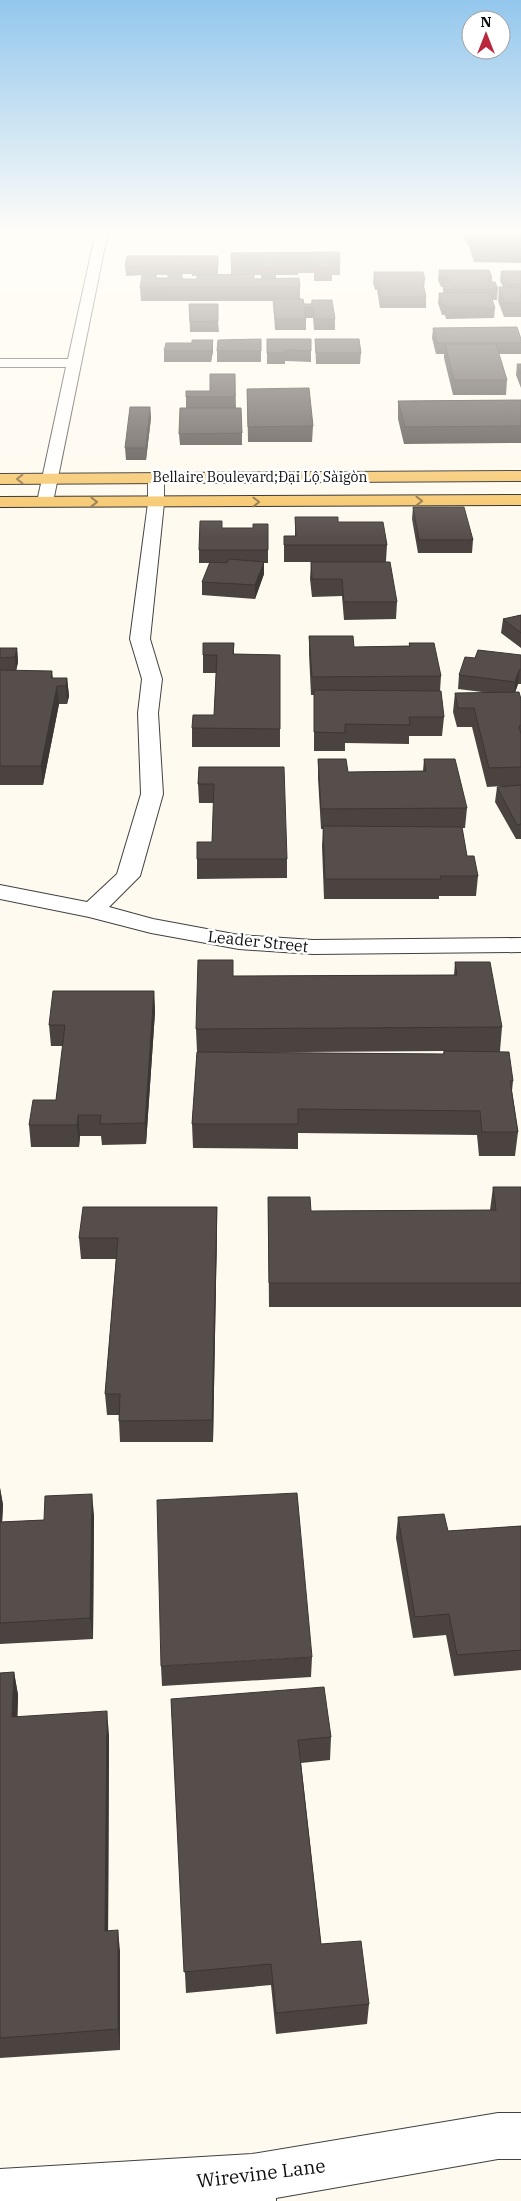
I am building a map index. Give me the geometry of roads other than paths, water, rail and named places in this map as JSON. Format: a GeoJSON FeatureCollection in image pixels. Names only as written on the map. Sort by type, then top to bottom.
{"type":"FeatureCollection","features":[{"type":"Feature","properties":{"kind":"main road"},"geometry":{"type":"LineString","coordinates":[[485,476],[492,500]]}},
{"type":"Feature","properties":{"kind":"main road","name":"Bellaire Boulevard;Đại Lộ Sàigòn"},"geometry":{"type":"LineString","coordinates":[[0,479],[521,476]]}},
{"type":"Feature","properties":{"kind":"main road","name":"Bellaire Boulevard;Đại Lộ Sàigòn"},"geometry":{"type":"LineString","coordinates":[[0,502],[156,503],[521,500]]}},
{"type":"Feature","properties":{"kind":"street"},"geometry":{"type":"LineString","coordinates":[[45,502],[81,334]]}},
{"type":"Feature","properties":{"kind":"street"},"geometry":{"type":"LineString","coordinates":[[0,363],[75,364]]}},
{"type":"Feature","properties":{"kind":"street"},"geometry":{"type":"LineString","coordinates":[[92,910],[128,876],[152,794],[148,713],[152,679],[140,639],[156,503],[156,478]]}},
{"type":"Feature","properties":{"kind":"street","name":"Leader Street"},"geometry":{"type":"LineString","coordinates":[[0,892],[92,910],[151,926],[248,942],[313,947],[521,945]]}},
{"type":"Feature","properties":{"kind":"street","name":"Wirevine Lane"},"geometry":{"type":"LineString","coordinates":[[0,2193],[252,2189],[498,2136],[521,2136]]}}]}
